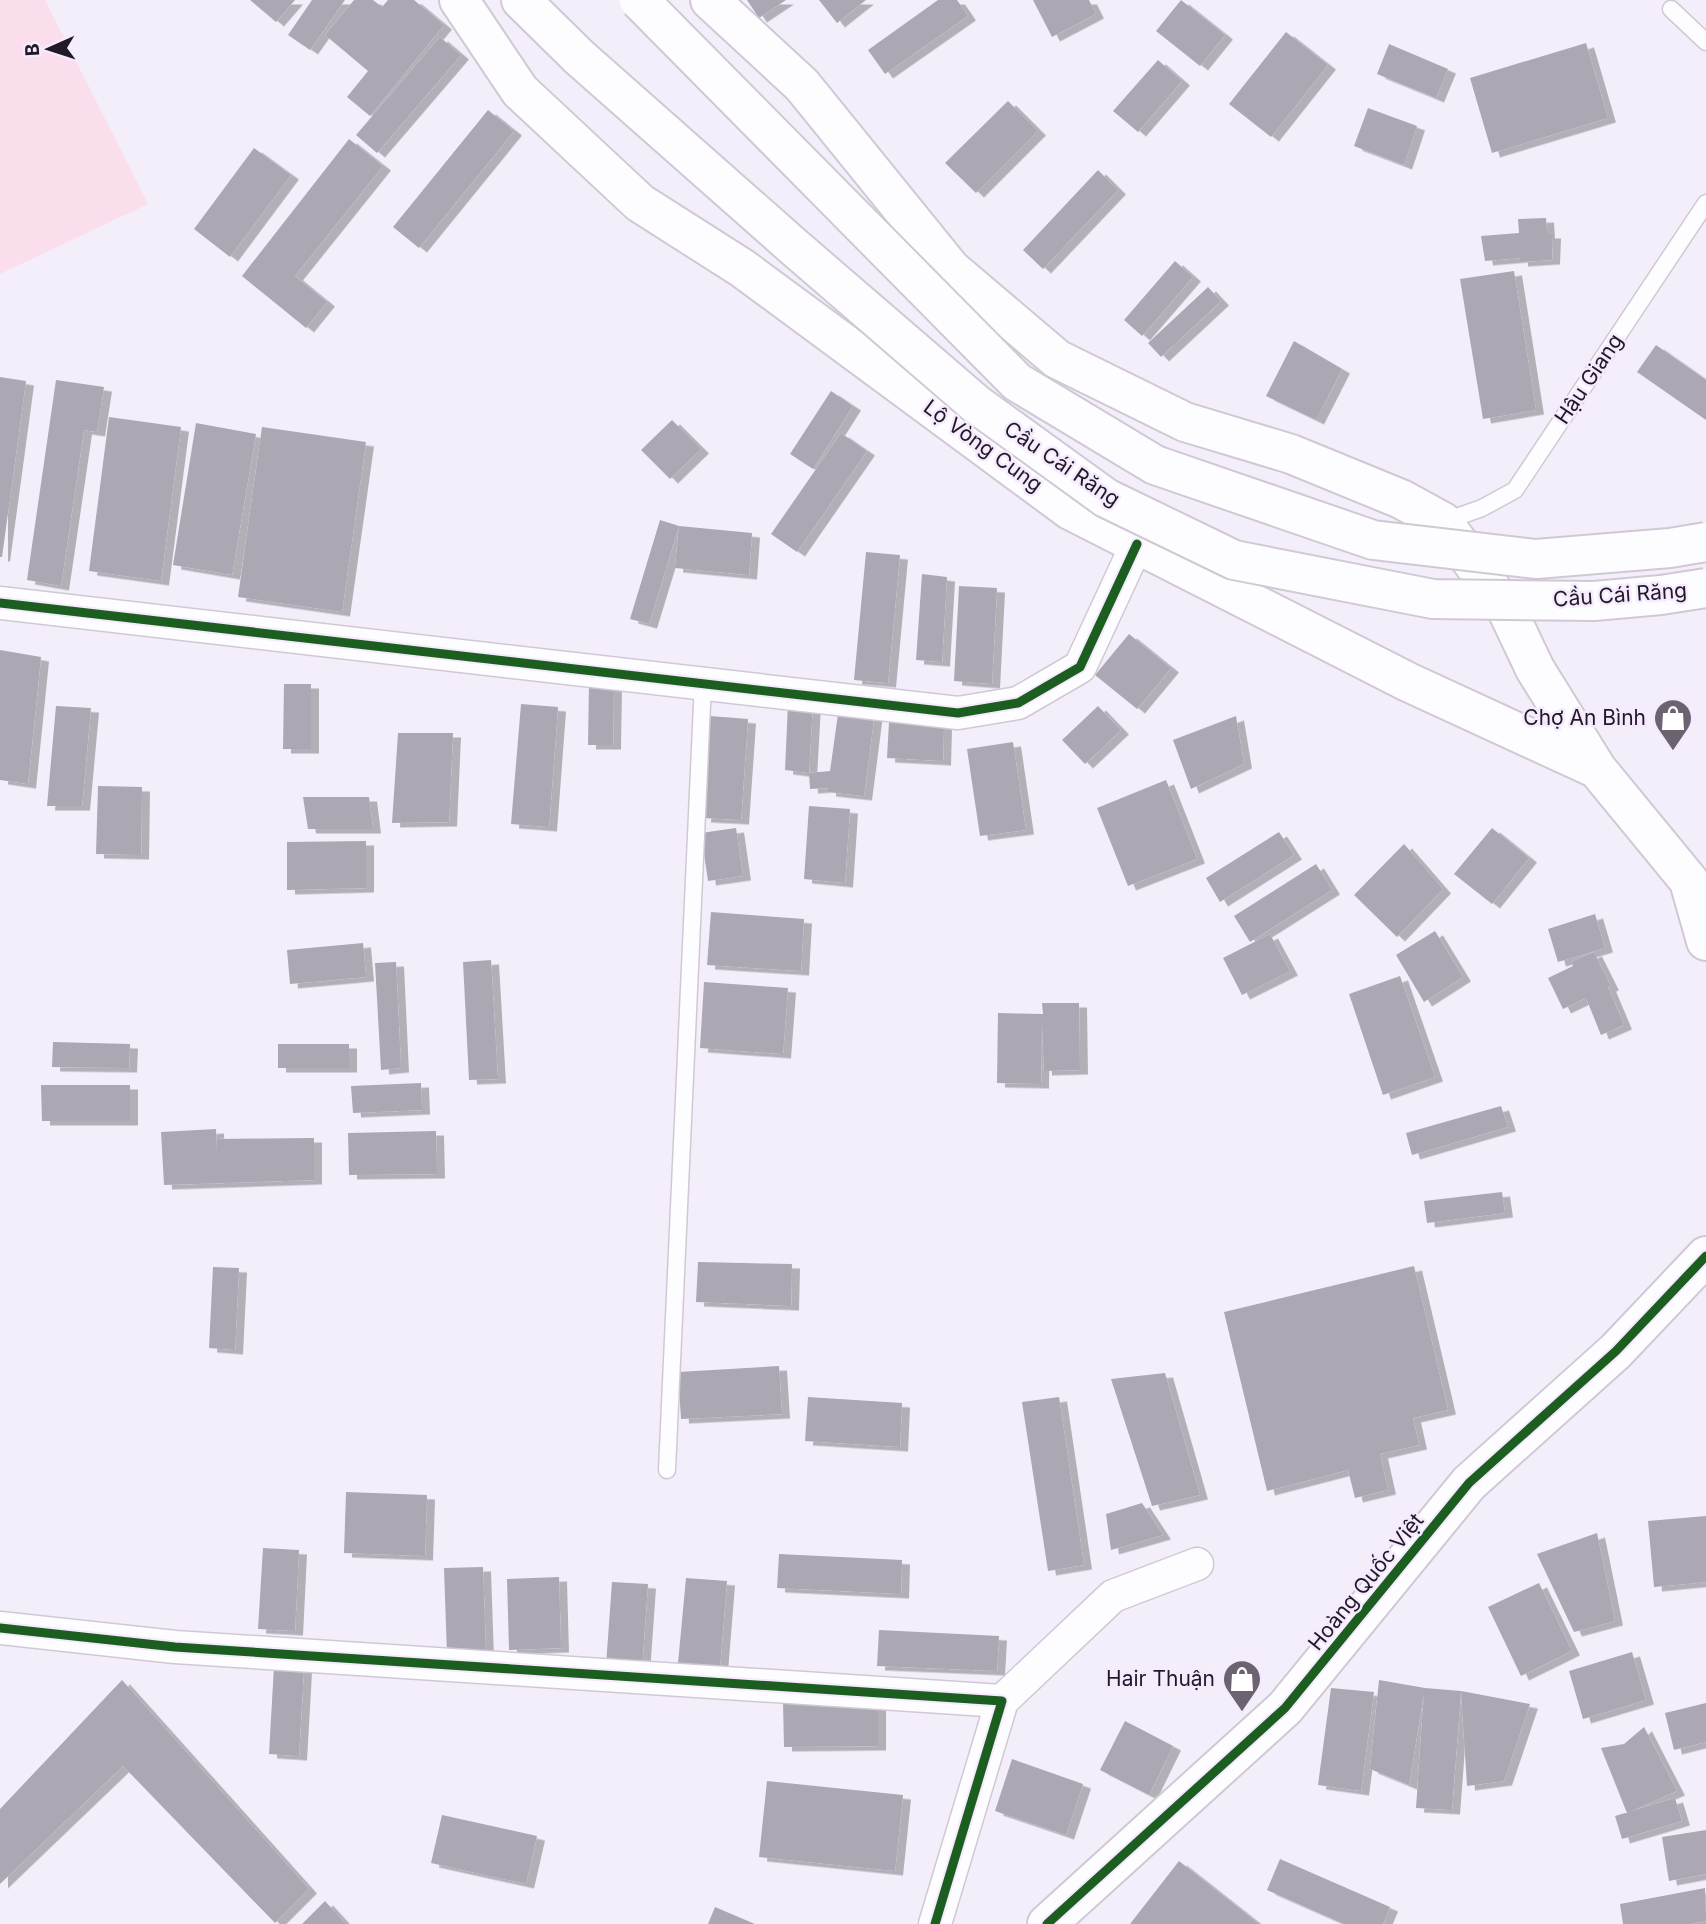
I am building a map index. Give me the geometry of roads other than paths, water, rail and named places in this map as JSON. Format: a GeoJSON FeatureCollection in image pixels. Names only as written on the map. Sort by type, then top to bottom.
{"type":"FeatureCollection","features":[{"type":"Feature","properties":{"kind":"main road","name":"Lộ Vòng Cung"},"geometry":{"type":"LineString","coordinates":[[459,0],[520,91],[640,203],[741,268],[1070,510],[1408,682],[1597,769]]}},
{"type":"Feature","properties":{"kind":"main road","name":"Cầu Cái Răng"},"geometry":{"type":"LineString","coordinates":[[521,0],[579,57],[976,404],[1107,498],[1234,560],[1433,599],[1594,601],[1706,588]]}},
{"type":"Feature","properties":{"kind":"main road","name":"Cầu Cái Răng"},"geometry":{"type":"LineString","coordinates":[[639,0],[1017,382],[1155,465],[1373,540],[1536,559],[1670,548],[1706,542]]}},
{"type":"Feature","properties":{"kind":"main road","name":"Lộ Vòng Cung"},"geometry":{"type":"LineString","coordinates":[[710,0],[802,85],[951,269],[1057,359],[1185,422],[1290,454],[1401,499],[1443,522],[1507,610],[1535,669],[1597,769],[1689,881],[1705,936]]}},
{"type":"Feature","properties":{"kind":"main road","name":"Hoàng Quốc Việt"},"geometry":{"type":"LineString","coordinates":[[1046,1924],[1285,1709],[1469,1483],[1616,1352],[1706,1256]]}},
{"type":"Feature","properties":{"kind":"street"},"geometry":{"type":"LineString","coordinates":[[0,603],[958,713],[1018,703],[1080,667],[1137,544]]}},
{"type":"Feature","properties":{"kind":"street"},"geometry":{"type":"LineString","coordinates":[[935,1924],[1002,1700],[1113,1596],[1197,1564]]}},
{"type":"Feature","properties":{"kind":"street"},"geometry":{"type":"LineString","coordinates":[[0,1628],[175,1647],[1002,1700]]}},
{"type":"Feature","properties":{"kind":"lane"},"geometry":{"type":"LineString","coordinates":[[1671,9],[1706,42]]}},
{"type":"Feature","properties":{"kind":"lane","name":"Hậu Giang"},"geometry":{"type":"LineString","coordinates":[[1443,522],[1482,508],[1515,490],[1706,203]]}},
{"type":"Feature","properties":{"kind":"lane"},"geometry":{"type":"LineString","coordinates":[[667,1469],[703,683]]}},
{"type":"Feature","properties":{"kind":"place","name":"Chợ An Bình"},"geometry":{"type":"Point","coordinates":[1673,752]}},
{"type":"Feature","properties":{"kind":"place","name":"Hair Thuận"},"geometry":{"type":"Point","coordinates":[1242,1713]}}]}
